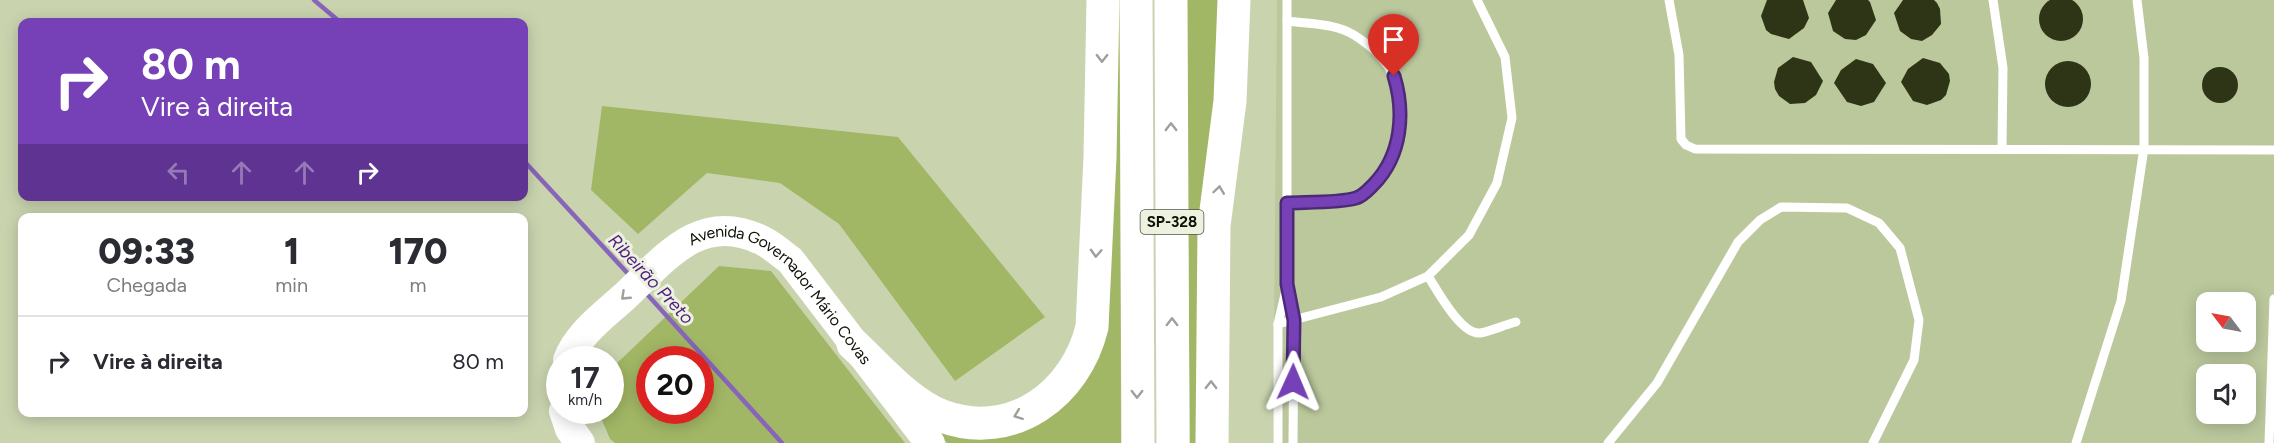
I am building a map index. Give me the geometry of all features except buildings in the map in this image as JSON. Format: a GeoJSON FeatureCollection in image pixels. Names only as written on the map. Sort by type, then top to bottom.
{"type":"FeatureCollection","features":[{"type":"Feature","properties":{"kind":"highway"},"geometry":{"type":"LineString","coordinates":[[853,344],[911,398],[943,416],[978,423],[1014,418],[1046,402],[1072,376],[1088,344],[1092,327],[1100,157],[1103,0]]}},
{"type":"Feature","properties":{"kind":"highway","name":"SP-328"},"geometry":{"type":"LineString","coordinates":[[1136,0],[1138,443]]}},
{"type":"Feature","properties":{"kind":"highway","name":"SP-328"},"geometry":{"type":"LineString","coordinates":[[1171,0],[1173,443]]}},
{"type":"Feature","properties":{"kind":"highway"},"geometry":{"type":"LineString","coordinates":[[1212,443],[1214,226],[1230,101],[1234,0]]}},
{"type":"Feature","properties":{"kind":"main road","name":"Avenida Governador Mário Covas"},"geometry":{"type":"LineString","coordinates":[[576,346],[589,330],[683,242],[706,232],[730,230],[760,239],[790,260],[930,443]]}},
{"type":"Feature","properties":{"kind":"main road"},"geometry":{"type":"LineString","coordinates":[[568,424],[579,443]]}},
{"type":"Feature","properties":{"kind":"lane"},"geometry":{"type":"LineString","coordinates":[[1287,0],[1287,284],[1294,320],[1293,443]]}},
{"type":"Feature","properties":{"kind":"lane"},"geometry":{"type":"LineString","coordinates":[[1278,324],[1381,297],[1428,276],[1469,235],[1497,183],[1512,118],[1505,57],[1477,0]]}},
{"type":"Feature","properties":{"kind":"lane"},"geometry":{"type":"LineString","coordinates":[[1668,0],[1679,55],[1681,139],[1686,145],[1695,149],[2274,150]]}},
{"type":"Feature","properties":{"kind":"lane"},"geometry":{"type":"LineString","coordinates":[[1993,0],[2002,68],[2002,148]]}},
{"type":"Feature","properties":{"kind":"lane"},"geometry":{"type":"LineString","coordinates":[[2076,443],[2121,301],[2144,148],[2144,58],[2137,0]]}},
{"type":"Feature","properties":{"kind":"lane"},"geometry":{"type":"LineString","coordinates":[[1287,21],[1335,27],[1353,34],[1368,46],[1383,60],[1394,76],[1399,94],[1400,113],[1393,159],[1368,191],[1356,198],[1287,203]]}},
{"type":"Feature","properties":{"kind":"lane"},"geometry":{"type":"LineString","coordinates":[[1608,443],[1657,383],[1738,242],[1760,220],[1781,207],[1847,208],[1879,224],[1900,248],[1919,320],[1914,360],[1873,443]]}},
{"type":"Feature","properties":{"kind":"lane"},"geometry":{"type":"LineString","coordinates":[[1428,276],[1461,324],[1470,332],[1479,333],[1516,322]]}},
{"type":"Feature","properties":{"kind":"lane"},"geometry":{"type":"LineString","coordinates":[[1278,443],[1278,324],[1287,284]]}},
{"type":"Feature","properties":{"kind":"lane"},"geometry":{"type":"LineString","coordinates":[[2269,443],[2274,299]]}},
{"type":"Feature","properties":{"kind":"shaded area"},"geometry":{"type":"Polygon","coordinates":[[[1277,0],[2274,0],[2274,443],[1273,443],[1277,0]]]}},
{"type":"Feature","properties":{"kind":"green space"},"geometry":{"type":"Polygon","coordinates":[[[1113,0],[1120,0],[1121,443],[947,443],[937,430],[1074,394],[1113,0]]]}},
{"type":"Feature","properties":{"kind":"green space"},"geometry":{"type":"Polygon","coordinates":[[[1186,0],[1226,0],[1205,443],[1190,443],[1186,0]]]}},
{"type":"Feature","properties":{"kind":"green space"},"geometry":{"type":"Polygon","coordinates":[[[602,106],[898,137],[1045,317],[955,381],[839,224],[780,183],[707,173],[638,234],[591,190],[602,106]]]}},
{"type":"Feature","properties":{"kind":"green space"},"geometry":{"type":"Polygon","coordinates":[[[719,266],[771,271],[905,443],[615,443],[610,439],[604,424],[624,424],[624,356],[719,266]]]}},
{"type":"Feature","properties":{"kind":"waterway","name":"Ribeirão Preto"},"geometry":{"type":"LineString","coordinates":[[314,0],[335,18]]}},
{"type":"Feature","properties":{"kind":"waterway","name":"Ribeirão Preto"},"geometry":{"type":"LineString","coordinates":[[528,165],[631,277]]}},
{"type":"Feature","properties":{"kind":"waterway","name":"Ribeirão Preto"},"geometry":{"type":"LineString","coordinates":[[645,292],[782,443]]}},
{"type":"Feature","properties":{"kind":"route"},"geometry":{"type":"LineString","coordinates":[[1293,382],[1294,320],[1287,284],[1287,203],[1356,198],[1368,191],[1379,179],[1393,159],[1398,137],[1399,94],[1394,76]]}}]}
